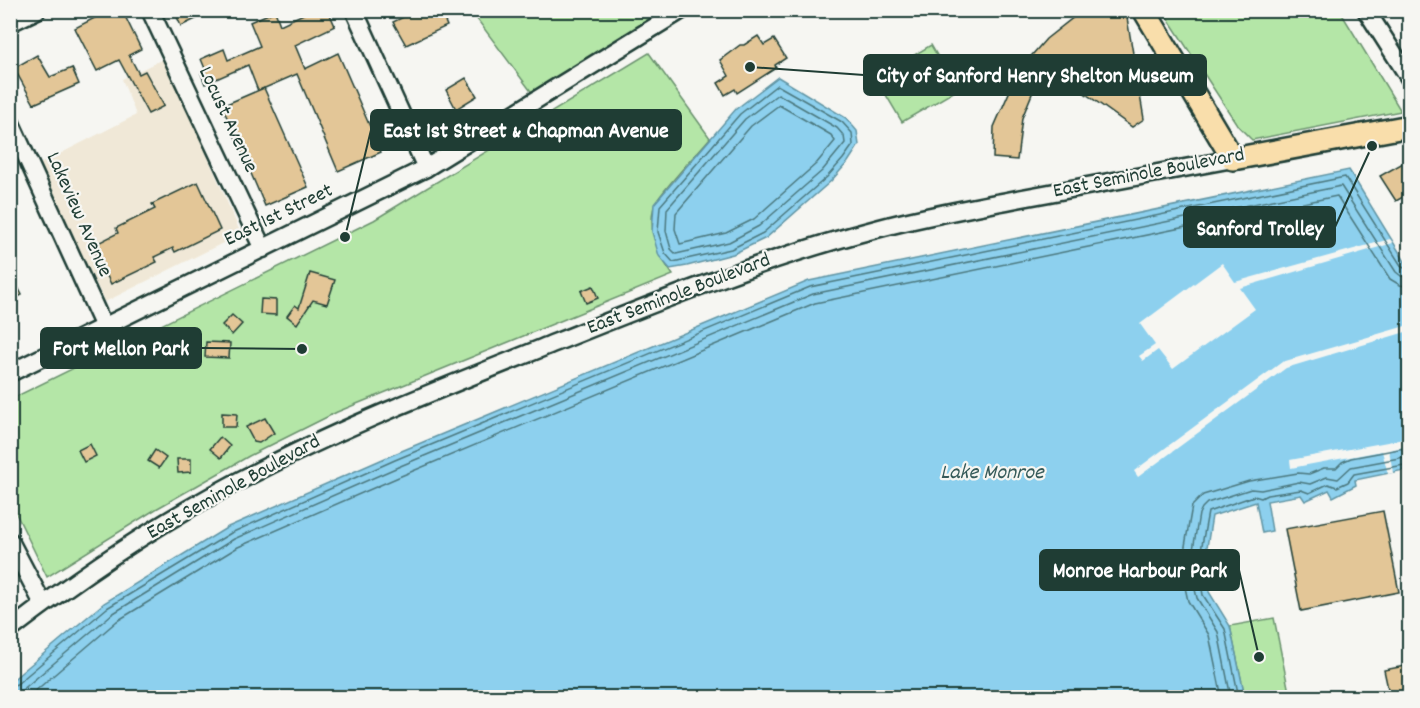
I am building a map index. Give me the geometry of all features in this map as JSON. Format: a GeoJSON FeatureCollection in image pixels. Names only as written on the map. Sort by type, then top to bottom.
{"type":"FeatureCollection","features":[{"type":"Feature","properties":{"kind":"main road"},"geometry":{"type":"LineString","coordinates":[[1144,10],[1233,159]]}},
{"type":"Feature","properties":{"kind":"main road","name":"East Seminole Boulevard"},"geometry":{"type":"LineString","coordinates":[[1233,159],[1410,126]]}},
{"type":"Feature","properties":{"kind":"street"},"geometry":{"type":"LineString","coordinates":[[10,23],[37,10]]}},
{"type":"Feature","properties":{"kind":"street","name":"Locust Avenue"},"geometry":{"type":"LineString","coordinates":[[150,10],[263,249]]}},
{"type":"Feature","properties":{"kind":"street"},"geometry":{"type":"LineString","coordinates":[[354,10],[426,168]]}},
{"type":"Feature","properties":{"kind":"street","name":"East 1st Street"},"geometry":{"type":"LineString","coordinates":[[10,373],[426,168],[682,10]]}},
{"type":"Feature","properties":{"kind":"street"},"geometry":{"type":"LineString","coordinates":[[1366,10],[1410,79]]}},
{"type":"Feature","properties":{"kind":"street","name":"Lakeview Avenue"},"geometry":{"type":"LineString","coordinates":[[10,122],[104,327]]}},
{"type":"Feature","properties":{"kind":"street","name":"East Seminole Boulevard"},"geometry":{"type":"LineString","coordinates":[[10,630],[43,604],[171,520],[267,466],[392,408],[685,290],[750,267],[881,228],[943,213],[1233,159]]}},
{"type":"Feature","properties":{"kind":"street"},"geometry":{"type":"LineString","coordinates":[[10,541],[43,604]]}},
{"type":"Feature","properties":{"kind":"shaded area"},"geometry":{"type":"Polygon","coordinates":[[[165,58],[241,234],[105,302],[38,165],[136,115],[122,79],[165,58]]]}},
{"type":"Feature","properties":{"kind":"green space"},"geometry":{"type":"Polygon","coordinates":[[[471,11],[668,11],[533,94],[471,11]]]}},
{"type":"Feature","properties":{"kind":"green space"},"geometry":{"type":"Polygon","coordinates":[[[1163,11],[1340,11],[1401,111],[1252,140],[1238,126],[1163,11]]]}},
{"type":"Feature","properties":{"kind":"green space"},"geometry":{"type":"Polygon","coordinates":[[[931,45],[957,90],[902,122],[876,78],[931,45]]]}},
{"type":"Feature","properties":{"kind":"green space"},"geometry":{"type":"Polygon","coordinates":[[[649,53],[710,138],[670,183],[654,206],[652,225],[655,243],[673,275],[337,412],[249,456],[156,509],[47,577],[11,503],[11,399],[374,220],[649,53]]]}},
{"type":"Feature","properties":{"kind":"green space"},"geometry":{"type":"Polygon","coordinates":[[[1274,618],[1290,697],[1245,697],[1230,626],[1274,618]]]}},
{"type":"Feature","properties":{"kind":"water"},"geometry":{"type":"Polygon","coordinates":[[[778,77],[846,118],[857,131],[859,145],[831,181],[766,238],[733,254],[670,269],[659,256],[652,232],[654,204],[736,109],[778,77]]]}},
{"type":"Feature","properties":{"kind":"water","name":"Lake Monroe"},"geometry":{"type":"Polygon","coordinates":[[[1349,170],[1409,268],[1409,469],[1355,480],[1356,485],[1333,497],[1329,490],[1305,501],[1301,495],[1267,501],[1272,531],[1262,533],[1256,502],[1212,516],[1204,566],[1209,592],[1230,626],[1245,697],[11,698],[10,682],[104,603],[228,527],[392,455],[809,281],[1349,170]]]}},
{"type":"Feature","properties":{"kind":"pier"},"geometry":{"type":"Polygon","coordinates":[[[1390,239],[1393,243],[1240,288],[1255,309],[1173,369],[1158,350],[1143,361],[1139,356],[1155,345],[1140,324],[1222,263],[1235,282],[1390,239]]]}},
{"type":"Feature","properties":{"kind":"pier"},"geometry":{"type":"Polygon","coordinates":[[[1409,325],[1409,331],[1286,368],[1138,477],[1134,471],[1282,362],[1409,325]]]}},
{"type":"Feature","properties":{"kind":"pier"},"geometry":{"type":"Polygon","coordinates":[[[1409,438],[1409,446],[1389,450],[1393,473],[1388,474],[1382,451],[1291,468],[1290,460],[1409,438]]]}},
{"type":"Feature","properties":{"kind":"building"},"geometry":{"type":"Polygon","coordinates":[[[110,10],[122,10],[141,49],[129,55],[139,74],[145,71],[164,106],[148,114],[119,60],[97,71],[75,28],[110,10]]]}},
{"type":"Feature","properties":{"kind":"building"},"geometry":{"type":"Polygon","coordinates":[[[174,10],[215,10],[181,26],[174,10]]]}},
{"type":"Feature","properties":{"kind":"building"},"geometry":{"type":"Polygon","coordinates":[[[312,10],[328,10],[335,26],[295,45],[305,69],[338,53],[381,152],[338,171],[297,74],[258,91],[248,65],[205,84],[201,73],[206,71],[201,59],[224,49],[228,60],[260,46],[250,22],[275,11],[280,25],[312,10]]]}},
{"type":"Feature","properties":{"kind":"building"},"geometry":{"type":"Polygon","coordinates":[[[418,10],[440,10],[447,26],[406,45],[393,22],[418,10]]]}},
{"type":"Feature","properties":{"kind":"building"},"geometry":{"type":"Polygon","coordinates":[[[1089,10],[1105,10],[1108,17],[1126,12],[1144,119],[1132,127],[1051,69],[1034,89],[1022,118],[1017,160],[993,158],[994,127],[1019,70],[1046,39],[1074,17],[1089,10]]]}},
{"type":"Feature","properties":{"kind":"building"},"geometry":{"type":"Polygon","coordinates":[[[758,36],[764,45],[774,39],[786,58],[775,65],[776,68],[737,93],[735,89],[725,95],[718,83],[729,76],[720,60],[740,45],[758,36]]]}},
{"type":"Feature","properties":{"kind":"building"},"geometry":{"type":"Polygon","coordinates":[[[37,55],[50,77],[72,68],[79,84],[34,104],[14,68],[37,55]]]}},
{"type":"Feature","properties":{"kind":"building"},"geometry":{"type":"Polygon","coordinates":[[[466,78],[477,96],[456,109],[446,90],[466,78]]]}},
{"type":"Feature","properties":{"kind":"building"},"geometry":{"type":"Polygon","coordinates":[[[264,88],[308,187],[265,206],[222,106],[264,88]]]}},
{"type":"Feature","properties":{"kind":"building"},"geometry":{"type":"Polygon","coordinates":[[[1410,159],[1410,193],[1396,201],[1380,176],[1410,159]]]}},
{"type":"Feature","properties":{"kind":"building"},"geometry":{"type":"Polygon","coordinates":[[[198,182],[220,230],[175,252],[173,248],[154,257],[157,262],[111,284],[92,246],[118,233],[116,228],[155,209],[152,204],[198,182]]]}},
{"type":"Feature","properties":{"kind":"building"},"geometry":{"type":"Polygon","coordinates":[[[10,272],[22,295],[10,301],[10,272]]]}},
{"type":"Feature","properties":{"kind":"building"},"geometry":{"type":"Polygon","coordinates":[[[310,273],[335,280],[327,304],[313,300],[297,324],[287,316],[295,305],[299,308],[310,273]]]}},
{"type":"Feature","properties":{"kind":"building"},"geometry":{"type":"Polygon","coordinates":[[[593,286],[598,298],[586,303],[581,291],[593,286]]]}},
{"type":"Feature","properties":{"kind":"building"},"geometry":{"type":"Polygon","coordinates":[[[261,299],[276,300],[276,315],[260,314],[261,299]]]}},
{"type":"Feature","properties":{"kind":"building"},"geometry":{"type":"Polygon","coordinates":[[[232,315],[242,324],[232,335],[222,325],[232,315]]]}},
{"type":"Feature","properties":{"kind":"building"},"geometry":{"type":"Polygon","coordinates":[[[206,342],[230,343],[229,358],[205,357],[206,342]]]}},
{"type":"Feature","properties":{"kind":"building"},"geometry":{"type":"Polygon","coordinates":[[[222,413],[237,414],[236,427],[222,427],[222,413]]]}},
{"type":"Feature","properties":{"kind":"building"},"geometry":{"type":"Polygon","coordinates":[[[265,418],[274,433],[259,443],[254,442],[246,427],[265,418]]]}},
{"type":"Feature","properties":{"kind":"building"},"geometry":{"type":"Polygon","coordinates":[[[220,437],[230,446],[221,458],[210,449],[220,437]]]}},
{"type":"Feature","properties":{"kind":"building"},"geometry":{"type":"Polygon","coordinates":[[[90,444],[96,456],[84,462],[78,450],[90,444]]]}},
{"type":"Feature","properties":{"kind":"building"},"geometry":{"type":"Polygon","coordinates":[[[155,450],[166,458],[159,468],[148,461],[155,450]]]}},
{"type":"Feature","properties":{"kind":"building"},"geometry":{"type":"Polygon","coordinates":[[[177,459],[191,459],[191,472],[178,473],[177,459]]]}},
{"type":"Feature","properties":{"kind":"building"},"geometry":{"type":"Polygon","coordinates":[[[1383,511],[1399,592],[1301,611],[1285,529],[1383,511]]]}},
{"type":"Feature","properties":{"kind":"building"},"geometry":{"type":"Polygon","coordinates":[[[1410,665],[1410,698],[1390,698],[1384,670],[1410,665]]]}},
{"type":"Feature","properties":{"kind":"place","name":"City of Sanford Henry Shelton Museum"},"geometry":{"type":"Point","coordinates":[750,67]}},
{"type":"Feature","properties":{"kind":"place","name":"Sanford Trolley"},"geometry":{"type":"Point","coordinates":[1372,146]}},
{"type":"Feature","properties":{"kind":"place","name":"East 1st Street & Chapman Avenue"},"geometry":{"type":"Point","coordinates":[345,237]}},
{"type":"Feature","properties":{"kind":"place","name":"Fort Mellon Park"},"geometry":{"type":"Point","coordinates":[302,349]}},
{"type":"Feature","properties":{"kind":"place","name":"Monroe Harbour Park"},"geometry":{"type":"Point","coordinates":[1259,657]}}]}
